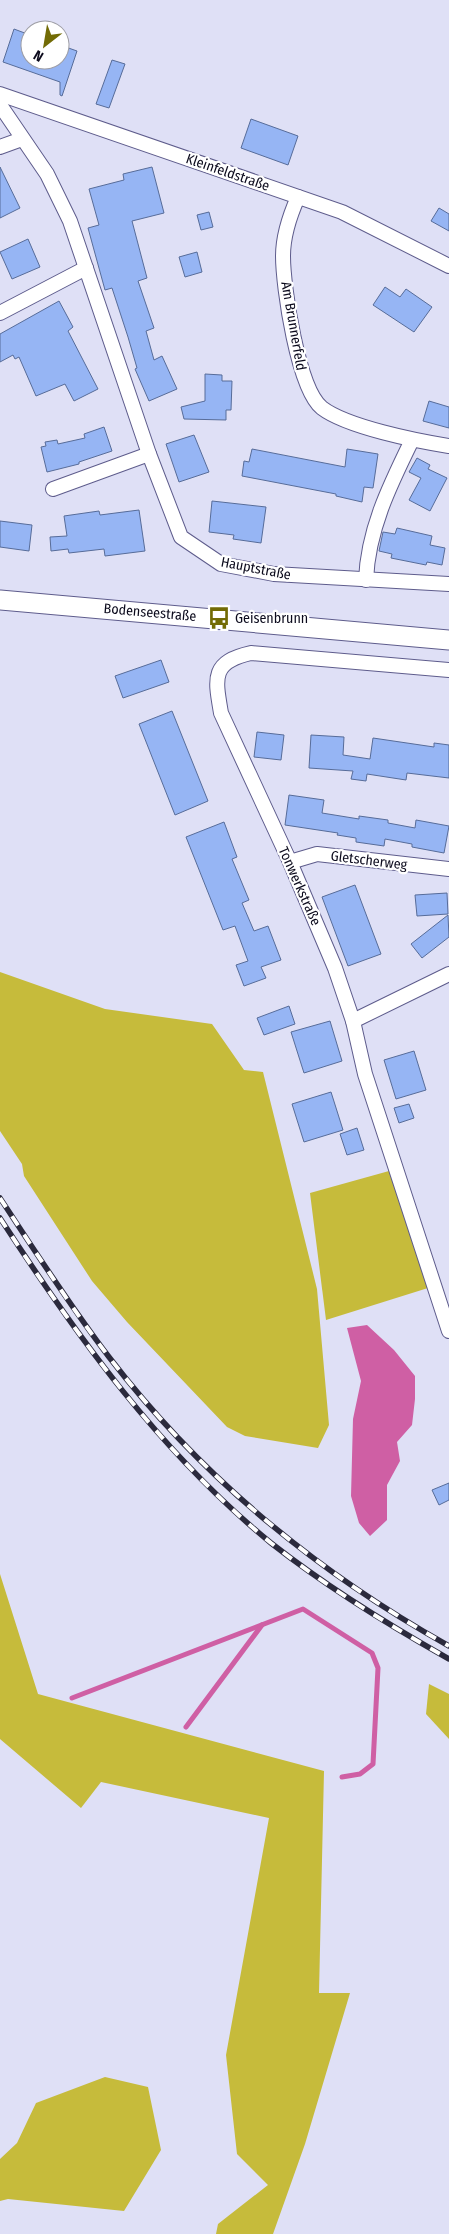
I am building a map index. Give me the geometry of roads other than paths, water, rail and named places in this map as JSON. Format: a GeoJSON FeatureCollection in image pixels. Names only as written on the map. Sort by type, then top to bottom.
{"type":"FeatureCollection","features":[{"type":"Feature","properties":{"kind":"main road","name":"Bodenseestraße"},"geometry":{"type":"LineString","coordinates":[[0,600],[449,640]]}},
{"type":"Feature","properties":{"kind":"street","name":"Kleinfeldstraße"},"geometry":{"type":"LineString","coordinates":[[0,94],[342,212],[449,266]]}},
{"type":"Feature","properties":{"kind":"street","name":"Hauptstraße"},"geometry":{"type":"LineString","coordinates":[[0,105],[47,174],[70,220],[149,454],[182,537],[221,564],[274,574],[449,584]]}},
{"type":"Feature","properties":{"kind":"street"},"geometry":{"type":"LineString","coordinates":[[0,147],[22,139]]}},
{"type":"Feature","properties":{"kind":"street","name":"Am Brunnerfeld"},"geometry":{"type":"LineString","coordinates":[[298,197],[286,236],[283,255],[296,346],[302,374],[311,395],[322,407],[339,417],[412,440],[449,446]]}},
{"type":"Feature","properties":{"kind":"street"},"geometry":{"type":"LineString","coordinates":[[0,313],[86,268]]}},
{"type":"Feature","properties":{"kind":"street"},"geometry":{"type":"LineString","coordinates":[[366,580],[367,555],[385,495],[412,440]]}},
{"type":"Feature","properties":{"kind":"street"},"geometry":{"type":"LineString","coordinates":[[53,489],[149,454]]}},
{"type":"Feature","properties":{"kind":"street","name":"Tonwerkstraße"},"geometry":{"type":"LineString","coordinates":[[449,670],[250,654],[233,657],[224,662],[220,670],[217,689],[221,713],[290,862],[335,968],[353,1020],[365,1074],[449,1331]]}},
{"type":"Feature","properties":{"kind":"street","name":"Gletscherweg"},"geometry":{"type":"LineString","coordinates":[[290,862],[317,854],[449,870]]}},
{"type":"Feature","properties":{"kind":"street"},"geometry":{"type":"LineString","coordinates":[[353,1020],[449,974]]}},
{"type":"Feature","properties":{"kind":"waterway"},"geometry":{"type":"LineString","coordinates":[[72,1698],[303,1609],[372,1653],[378,1668],[373,1764],[360,1774],[342,1777]]}},
{"type":"Feature","properties":{"kind":"waterway"},"geometry":{"type":"LineString","coordinates":[[186,1727],[262,1625]]}},
{"type":"Feature","properties":{"kind":"railway"},"geometry":{"type":"LineString","coordinates":[[0,1198],[53,1278],[109,1357],[182,1442],[222,1482],[308,1554],[400,1617],[449,1646]]}},
{"type":"Feature","properties":{"kind":"railway"},"geometry":{"type":"LineString","coordinates":[[0,1218],[29,1263],[91,1350],[157,1432],[193,1471],[231,1508],[292,1559],[358,1604],[449,1659]]}},
{"type":"Feature","properties":{"kind":"place","name":"Geisenbrunn"},"geometry":{"type":"Point","coordinates":[219,618]}}]}
